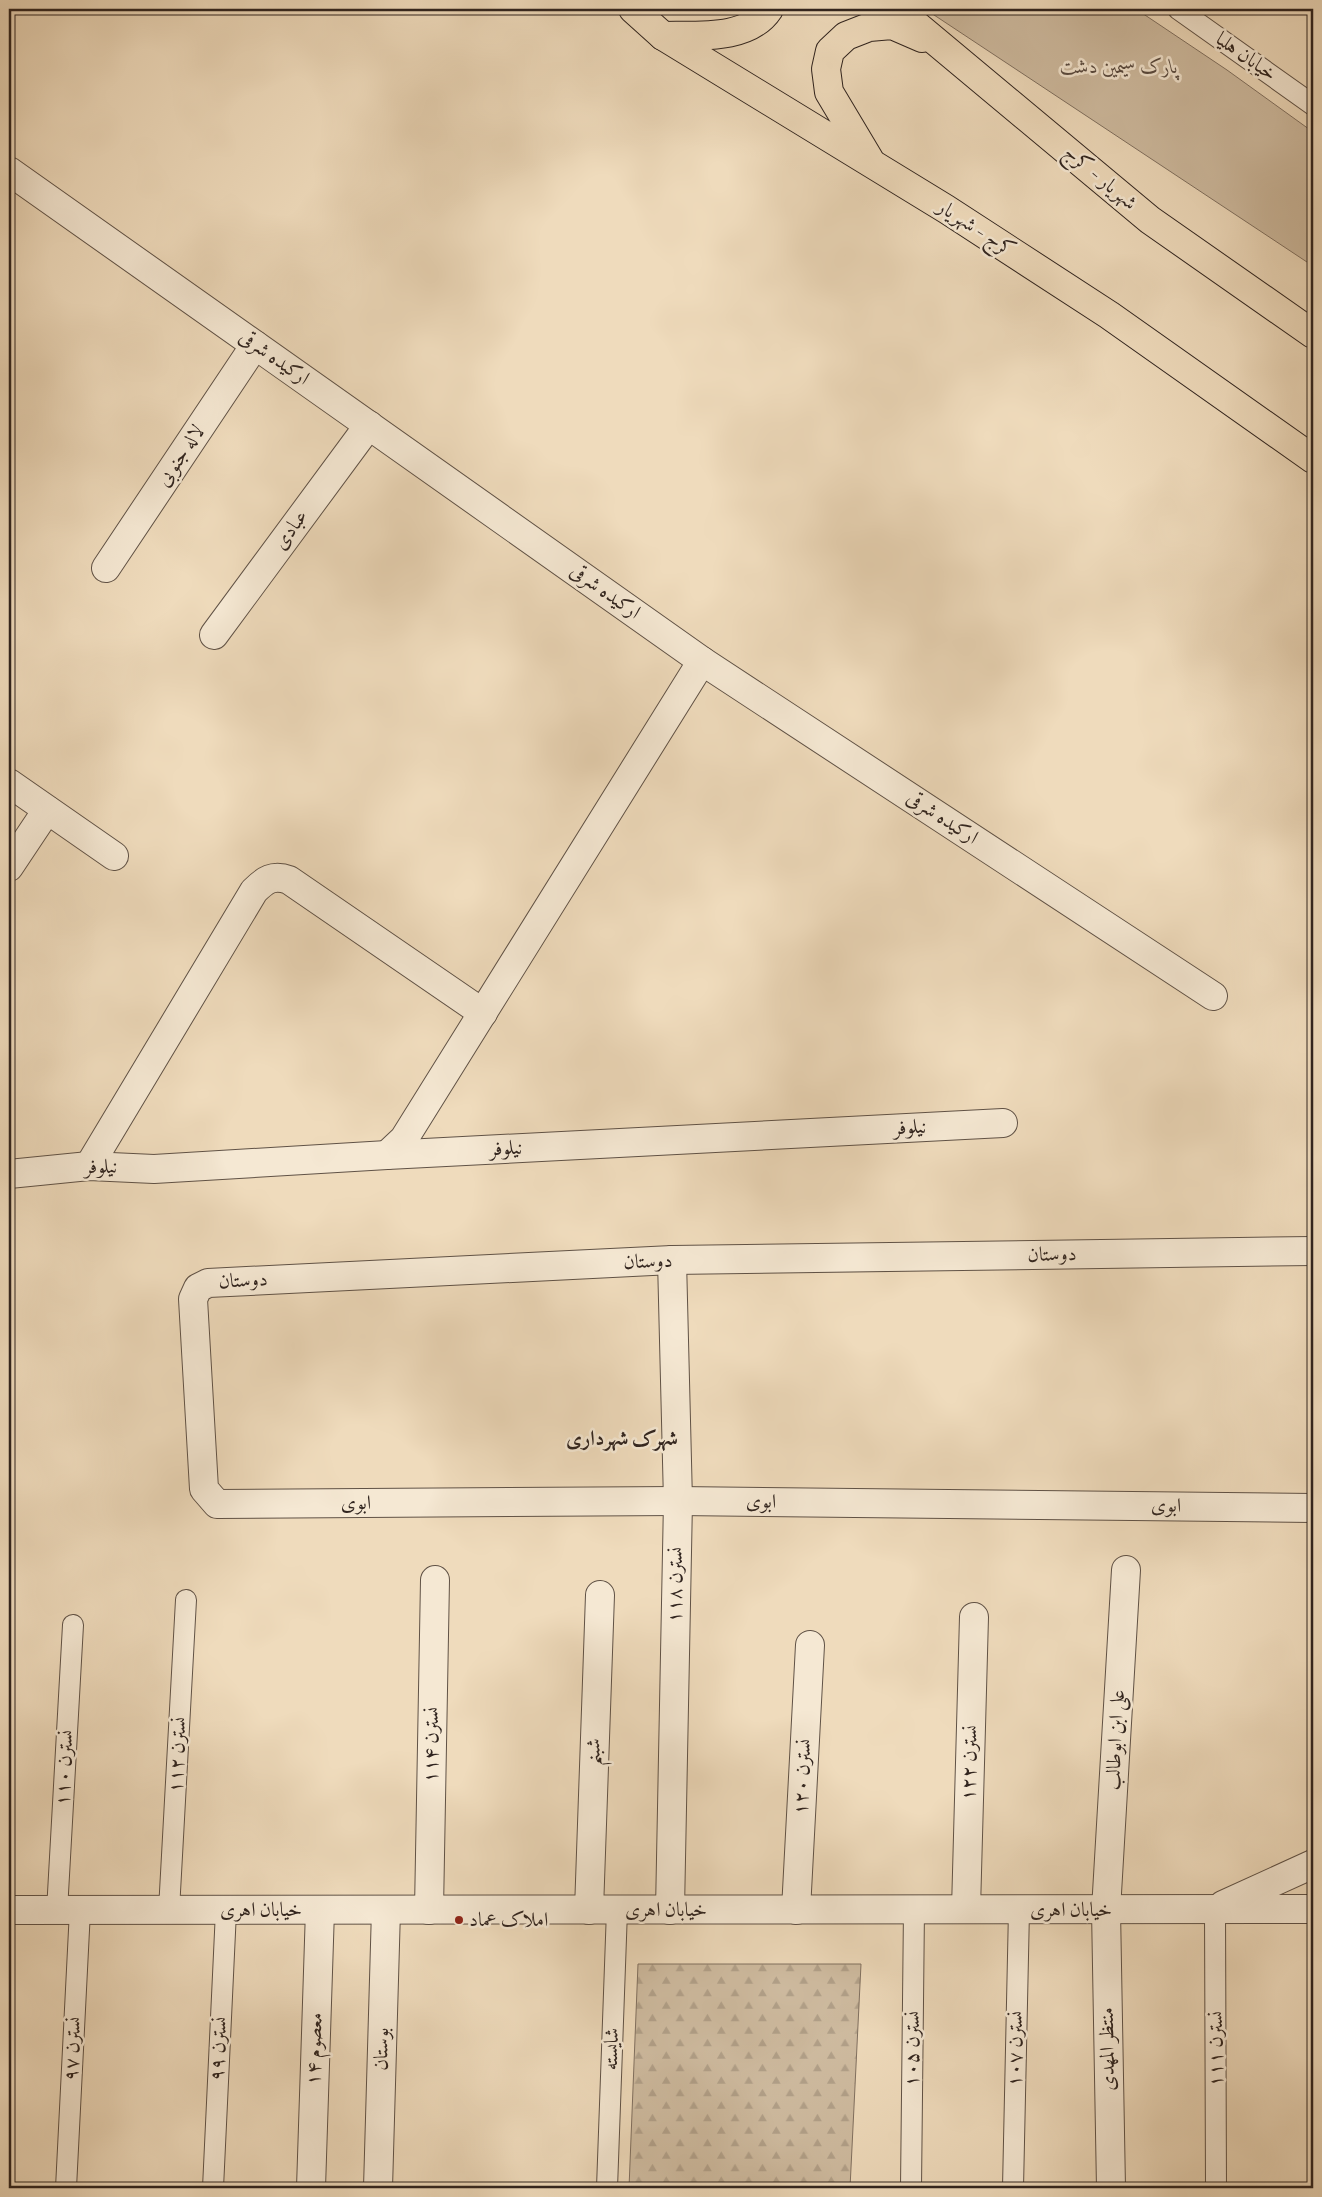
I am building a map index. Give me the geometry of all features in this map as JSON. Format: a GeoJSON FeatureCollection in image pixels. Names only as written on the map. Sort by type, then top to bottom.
{"type":"FeatureCollection","features":[{"type":"Feature","properties":{"kind":"main road","name":"کرج - شهریار"},"geometry":{"type":"LineString","coordinates":[[633,9],[663,36],[871,162],[1109,316],[1313,459]]}},
{"type":"Feature","properties":{"kind":"main road"},"geometry":{"type":"LineString","coordinates":[[663,36],[720,34],[745,28],[764,15],[769,9]]}},
{"type":"Feature","properties":{"kind":"main road","name":"شهریار - کرج"},"geometry":{"type":"LineString","coordinates":[[897,9],[1150,220],[1313,334]]}},
{"type":"Feature","properties":{"kind":"main road"},"geometry":{"type":"LineString","coordinates":[[871,162],[828,92],[826,70],[830,51],[846,36],[869,27],[892,26],[944,48]]}},
{"type":"Feature","properties":{"kind":"street","name":"ارکیده شرقی"},"geometry":{"type":"LineString","coordinates":[[9,171],[702,661],[1213,996]]}},
{"type":"Feature","properties":{"kind":"street","name":"لاله جنوبی"},"geometry":{"type":"LineString","coordinates":[[106,568],[255,344]]}},
{"type":"Feature","properties":{"kind":"street","name":"عبادی"},"geometry":{"type":"LineString","coordinates":[[214,635],[369,425]]}},
{"type":"Feature","properties":{"kind":"street"},"geometry":{"type":"LineString","coordinates":[[387,1155],[404,1139],[702,661]]}},
{"type":"Feature","properties":{"kind":"street"},"geometry":{"type":"LineString","coordinates":[[9,783],[114,856]]}},
{"type":"Feature","properties":{"kind":"street"},"geometry":{"type":"LineString","coordinates":[[9,867],[46,810]]}},
{"type":"Feature","properties":{"kind":"street"},"geometry":{"type":"LineString","coordinates":[[89,1166],[254,891],[266,879],[278,876],[289,880],[483,1013]]}},
{"type":"Feature","properties":{"kind":"street","name":"نیلوفر"},"geometry":{"type":"LineString","coordinates":[[9,1174],[89,1166],[154,1169],[1003,1123]]}},
{"type":"Feature","properties":{"kind":"street","name":"دوستان"},"geometry":{"type":"LineString","coordinates":[[211,1499],[204,1489],[193,1299],[198,1288],[208,1282],[672,1260],[1313,1251]]}},
{"type":"Feature","properties":{"kind":"street","name":"نسترن ۱۱۸"},"geometry":{"type":"LineString","coordinates":[[670,1910],[678,1501],[672,1260]]}},
{"type":"Feature","properties":{"kind":"street","name":"ابوی"},"geometry":{"type":"LineString","coordinates":[[211,1499],[217,1504],[678,1501],[1313,1508]]}},
{"type":"Feature","properties":{"kind":"street","name":"علی ابن ابوطالب"},"geometry":{"type":"LineString","coordinates":[[1106,1910],[1126,1570]]}},
{"type":"Feature","properties":{"kind":"street","name":"نسترن ۱۱۴"},"geometry":{"type":"LineString","coordinates":[[429,1910],[436,1580]]}},
{"type":"Feature","properties":{"kind":"street","name":"شبنم"},"geometry":{"type":"LineString","coordinates":[[588,1910],[600,1595]]}},
{"type":"Feature","properties":{"kind":"street","name":"نسترن ۱۲۲"},"geometry":{"type":"LineString","coordinates":[[966,1909],[974,1617]]}},
{"type":"Feature","properties":{"kind":"street","name":"نسترن ۱۲۰"},"geometry":{"type":"LineString","coordinates":[[796,1910],[810,1644]]}},
{"type":"Feature","properties":{"kind":"street","name":"خیابان اهری"},"geometry":{"type":"LineString","coordinates":[[9,1910],[1215,1909],[1313,1864]]}},
{"type":"Feature","properties":{"kind":"street"},"geometry":{"type":"LineString","coordinates":[[1215,1909],[1313,1909]]}},
{"type":"Feature","properties":{"kind":"street","name":"۱۴ معصوم"},"geometry":{"type":"LineString","coordinates":[[311,2188],[320,1910]]}},
{"type":"Feature","properties":{"kind":"street","name":"بوستان"},"geometry":{"type":"LineString","coordinates":[[378,2188],[386,1910]]}},
{"type":"Feature","properties":{"kind":"street","name":"منتظر المهدی"},"geometry":{"type":"LineString","coordinates":[[1106,1910],[1110,2188]]}},
{"type":"Feature","properties":{"kind":"lane","name":"خیابان هلیا"},"geometry":{"type":"LineString","coordinates":[[1178,9],[1313,105]]}},
{"type":"Feature","properties":{"kind":"lane","name":"نسترن ۱۱۲"},"geometry":{"type":"LineString","coordinates":[[169,1910],[186,1600]]}},
{"type":"Feature","properties":{"kind":"lane","name":"نسترن ۱۱۰"},"geometry":{"type":"LineString","coordinates":[[68,1910],[72,1625]]}},
{"type":"Feature","properties":{"kind":"lane","name":"نسترن ۱۰۵"},"geometry":{"type":"LineString","coordinates":[[911,2188],[914,1909]]}},
{"type":"Feature","properties":{"kind":"lane","name":"نسترن ۱۱۱"},"geometry":{"type":"LineString","coordinates":[[1215,1909],[1216,2188]]}},
{"type":"Feature","properties":{"kind":"lane","name":"نسترن ۹۷"},"geometry":{"type":"LineString","coordinates":[[66,2188],[68,1910]]}},
{"type":"Feature","properties":{"kind":"lane","name":"نسترن ۹۹"},"geometry":{"type":"LineString","coordinates":[[213,2188],[226,1910]]}},
{"type":"Feature","properties":{"kind":"lane","name":"شایسته"},"geometry":{"type":"LineString","coordinates":[[607,2188],[617,1910]]}},
{"type":"Feature","properties":{"kind":"lane","name":"نسترن ۱۰۷"},"geometry":{"type":"LineString","coordinates":[[1013,2188],[1019,1910]]}},
{"type":"Feature","properties":{"kind":"green space","name":"پارک سیمین دشت"},"geometry":{"type":"Polygon","coordinates":[[[925,9],[1136,9],[1227,70],[1313,132],[1313,266],[925,9]]]}},
{"type":"Feature","properties":{"kind":"green space"},"geometry":{"type":"Polygon","coordinates":[[[638,1964],[861,1964],[850,2188],[629,2188],[638,1964]]]}},
{"type":"Feature","properties":{"kind":"place","name":"املاک عماد"},"geometry":{"type":"Point","coordinates":[459,1920]}},
{"type":"Feature","properties":{"kind":"district","name":"شهرک شهرداری"},"geometry":{"type":"Point","coordinates":[622,1439]}}]}
